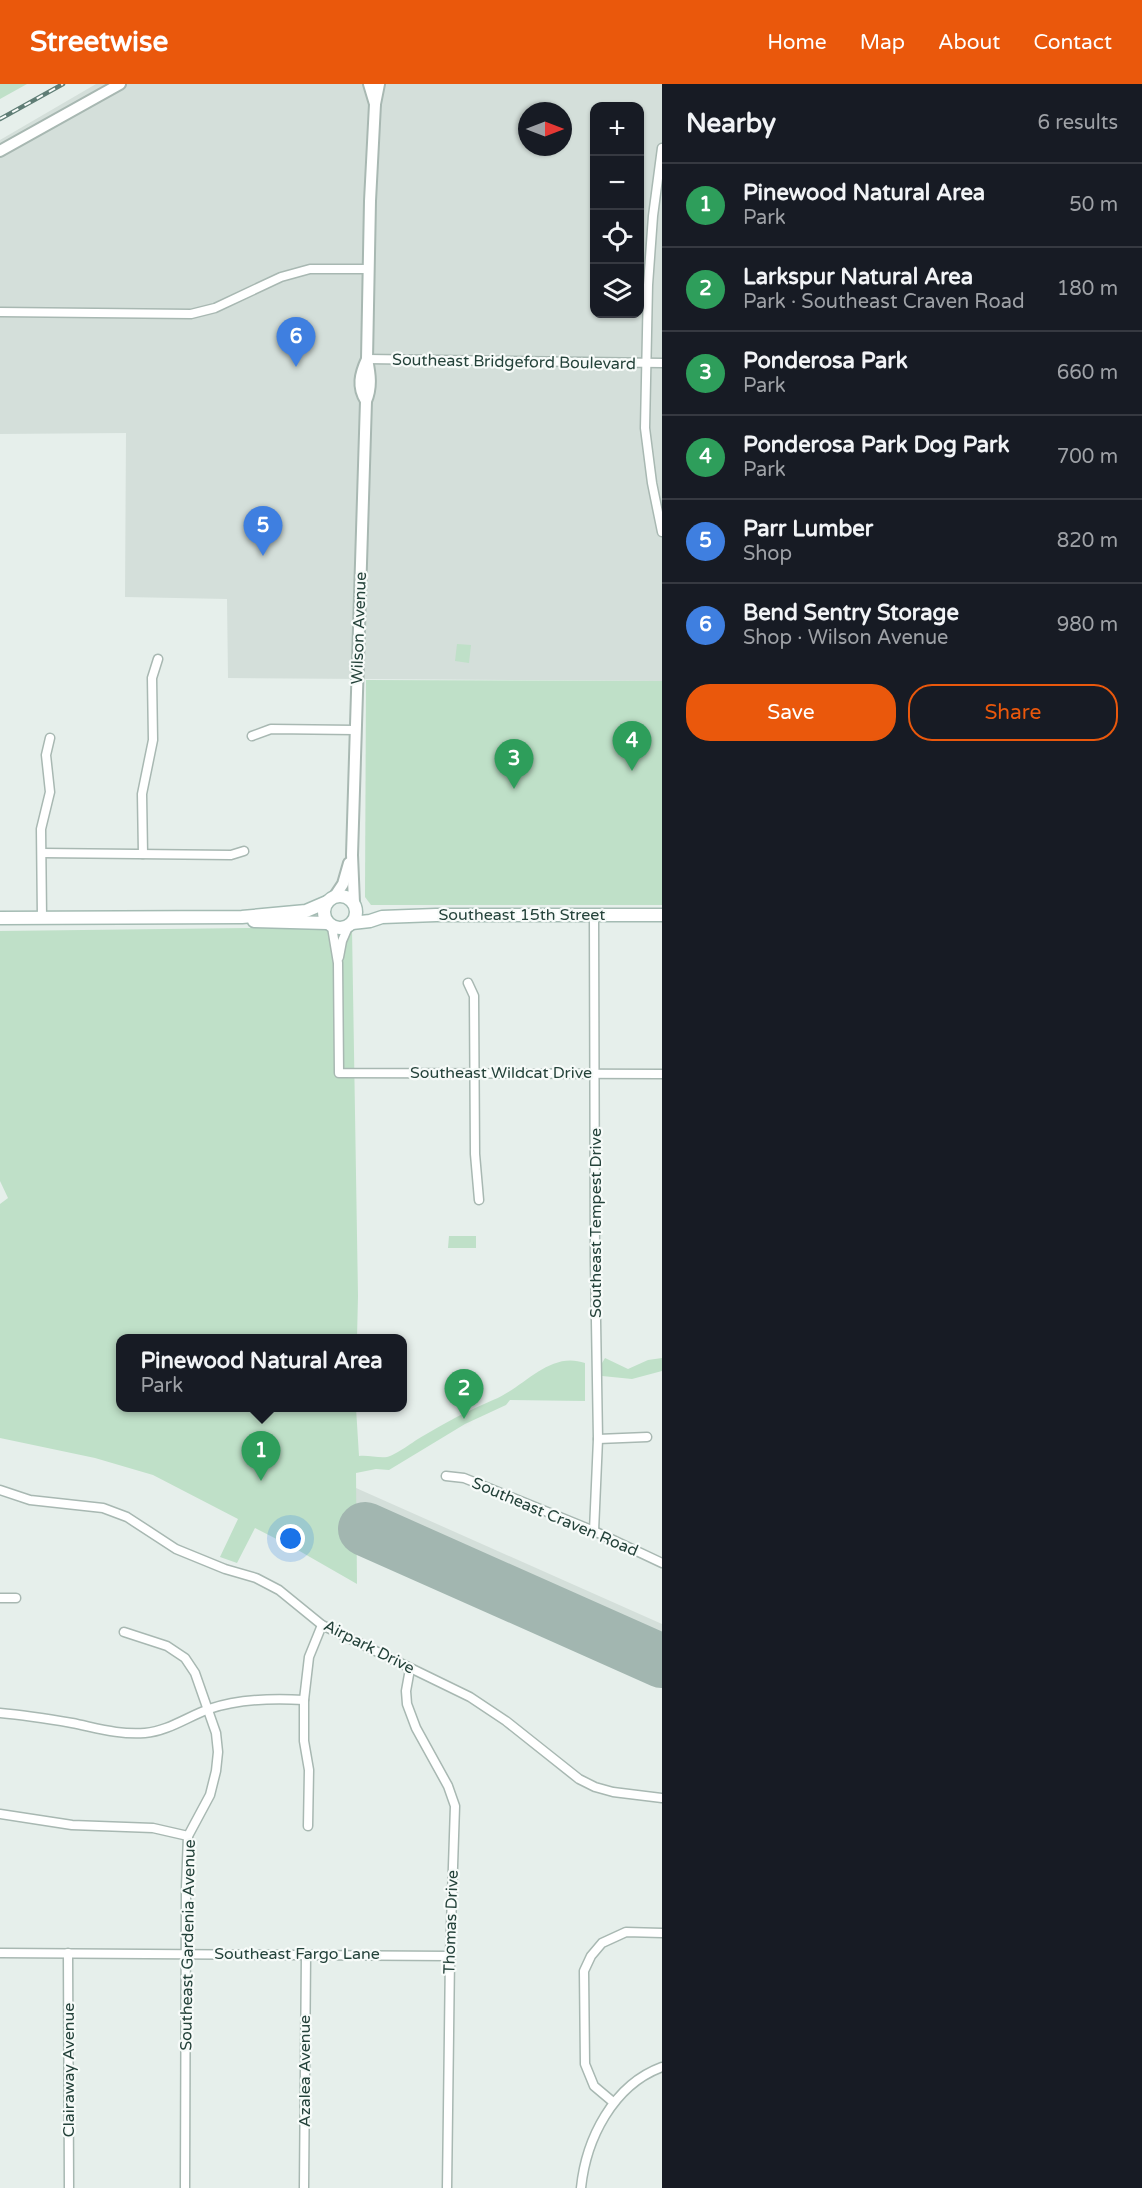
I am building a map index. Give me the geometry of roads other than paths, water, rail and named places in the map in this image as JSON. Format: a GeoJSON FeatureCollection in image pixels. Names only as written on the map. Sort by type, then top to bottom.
{"type":"FeatureCollection","features":[{"type":"Feature","properties":{"kind":"main road"},"geometry":{"type":"LineString","coordinates":[[0,918],[242,917],[306,911],[331,899],[346,897],[355,905],[355,918],[350,925],[337,929],[329,925],[306,921],[294,924],[257,922],[242,917]]}},
{"type":"Feature","properties":{"kind":"main road"},"geometry":{"type":"LineString","coordinates":[[329,925],[323,913],[331,899]]}},
{"type":"Feature","properties":{"kind":"main road","name":"Southeast 15th Street"},"geometry":{"type":"LineString","coordinates":[[355,905],[382,918]]}},
{"type":"Feature","properties":{"kind":"main road","name":"Southeast 15th Street"},"geometry":{"type":"LineString","coordinates":[[350,925],[382,918],[662,915]]}},
{"type":"Feature","properties":{"kind":"street"},"geometry":{"type":"LineString","coordinates":[[0,152],[120,84]]}},
{"type":"Feature","properties":{"kind":"street","name":"Wilson Avenue"},"geometry":{"type":"LineString","coordinates":[[369,84],[375,104]]}},
{"type":"Feature","properties":{"kind":"street","name":"Wilson Avenue"},"geometry":{"type":"LineString","coordinates":[[355,905],[352,855],[355,730],[366,401],[370,392],[367,360],[368,269],[375,104],[379,84]]}},
{"type":"Feature","properties":{"kind":"street"},"geometry":{"type":"LineString","coordinates":[[662,148],[652,227],[645,428],[652,483],[662,532]]}},
{"type":"Feature","properties":{"kind":"street"},"geometry":{"type":"LineString","coordinates":[[0,312],[191,314],[215,308],[281,277],[310,269],[368,269]]}},
{"type":"Feature","properties":{"kind":"street","name":"Southeast Bridgeford Boulevard"},"geometry":{"type":"LineString","coordinates":[[367,360],[662,363]]}},
{"type":"Feature","properties":{"kind":"street"},"geometry":{"type":"LineString","coordinates":[[143,854],[142,794],[153,740],[152,678],[158,659]]}},
{"type":"Feature","properties":{"kind":"street"},"geometry":{"type":"LineString","coordinates":[[252,736],[271,729],[355,730]]}},
{"type":"Feature","properties":{"kind":"street"},"geometry":{"type":"LineString","coordinates":[[42,918],[41,829],[50,792],[46,755],[50,738]]}},
{"type":"Feature","properties":{"kind":"street"},"geometry":{"type":"LineString","coordinates":[[42,853],[231,855],[244,851]]}},
{"type":"Feature","properties":{"kind":"street","name":"Wilson Avenue"},"geometry":{"type":"LineString","coordinates":[[331,899],[343,884],[352,855]]}},
{"type":"Feature","properties":{"kind":"street","name":"Southeast Tempest Drive"},"geometry":{"type":"LineString","coordinates":[[594,915],[598,1439],[594,1531]]}},
{"type":"Feature","properties":{"kind":"street"},"geometry":{"type":"LineString","coordinates":[[329,925],[338,963]]}},
{"type":"Feature","properties":{"kind":"street"},"geometry":{"type":"LineString","coordinates":[[338,963],[342,940],[350,925]]}},
{"type":"Feature","properties":{"kind":"street","name":"Southeast Wildcat Drive"},"geometry":{"type":"LineString","coordinates":[[338,963],[339,1073],[662,1074]]}},
{"type":"Feature","properties":{"kind":"street"},"geometry":{"type":"LineString","coordinates":[[468,983],[474,996],[476,1154],[479,1200]]}},
{"type":"Feature","properties":{"kind":"street"},"geometry":{"type":"LineString","coordinates":[[598,1439],[647,1437]]}},
{"type":"Feature","properties":{"kind":"street","name":"Southeast Craven Road"},"geometry":{"type":"LineString","coordinates":[[446,1476],[464,1478],[594,1531],[662,1563]]}},
{"type":"Feature","properties":{"kind":"street","name":"Airpark Drive"},"geometry":{"type":"LineString","coordinates":[[0,1490],[30,1500],[103,1508],[127,1517],[176,1549],[225,1569],[256,1578],[279,1590],[322,1624],[470,1697],[507,1721],[579,1779],[613,1792],[662,1798]]}},
{"type":"Feature","properties":{"kind":"street"},"geometry":{"type":"LineString","coordinates":[[0,1598],[16,1598]]}},
{"type":"Feature","properties":{"kind":"street"},"geometry":{"type":"LineString","coordinates":[[308,1826],[309,1770],[304,1741],[304,1700],[309,1657],[322,1624]]}},
{"type":"Feature","properties":{"kind":"street","name":"Southeast Gardenia Avenue"},"geometry":{"type":"LineString","coordinates":[[124,1632],[167,1646],[185,1658],[195,1673],[216,1733],[218,1752],[210,1796],[188,1836],[185,2188]]}},
{"type":"Feature","properties":{"kind":"street","name":"Thomas Drive"},"geometry":{"type":"LineString","coordinates":[[410,1669],[405,1691],[406,1704],[416,1728],[448,1786],[455,1806],[450,1956],[447,2188]]}},
{"type":"Feature","properties":{"kind":"street"},"geometry":{"type":"LineString","coordinates":[[0,1713],[72,1723],[122,1734],[147,1733],[181,1723],[208,1709],[241,1702],[273,1699],[304,1700]]}},
{"type":"Feature","properties":{"kind":"street"},"geometry":{"type":"LineString","coordinates":[[0,1814],[72,1825],[153,1828],[188,1836]]}},
{"type":"Feature","properties":{"kind":"street"},"geometry":{"type":"LineString","coordinates":[[613,2102],[594,2086],[585,2064],[584,1971],[591,1956],[602,1943],[626,1932],[662,1933]]}},
{"type":"Feature","properties":{"kind":"street","name":"Southeast Fargo Lane"},"geometry":{"type":"LineString","coordinates":[[0,1953],[450,1956]]}},
{"type":"Feature","properties":{"kind":"street","name":"Clairaway Avenue"},"geometry":{"type":"LineString","coordinates":[[68,1953],[69,2188]]}},
{"type":"Feature","properties":{"kind":"street","name":"Azalea Avenue"},"geometry":{"type":"LineString","coordinates":[[304,2188],[306,1954]]}},
{"type":"Feature","properties":{"kind":"street"},"geometry":{"type":"LineString","coordinates":[[581,2188],[582,2172],[597,2131],[613,2102],[633,2083],[662,2067]]}},
{"type":"Feature","properties":{"kind":"railway"},"geometry":{"type":"LineString","coordinates":[[0,119],[63,84]]}},
{"type":"Feature","properties":{"kind":"place","name":"Bend Sentry Storage"},"geometry":{"type":"Point","coordinates":[296,367]}},
{"type":"Feature","properties":{"kind":"place","name":"Parr Lumber"},"geometry":{"type":"Point","coordinates":[263,556]}},
{"type":"Feature","properties":{"kind":"place","name":"Ponderosa Park Dog Park"},"geometry":{"type":"Point","coordinates":[632,771]}},
{"type":"Feature","properties":{"kind":"place","name":"Ponderosa Park"},"geometry":{"type":"Point","coordinates":[514,789]}},
{"type":"Feature","properties":{"kind":"place","name":"Larkspur Natural Area"},"geometry":{"type":"Point","coordinates":[464,1419]}},
{"type":"Feature","properties":{"kind":"place","name":"Pinewood Natural Area"},"geometry":{"type":"Point","coordinates":[261,1481]}}]}
